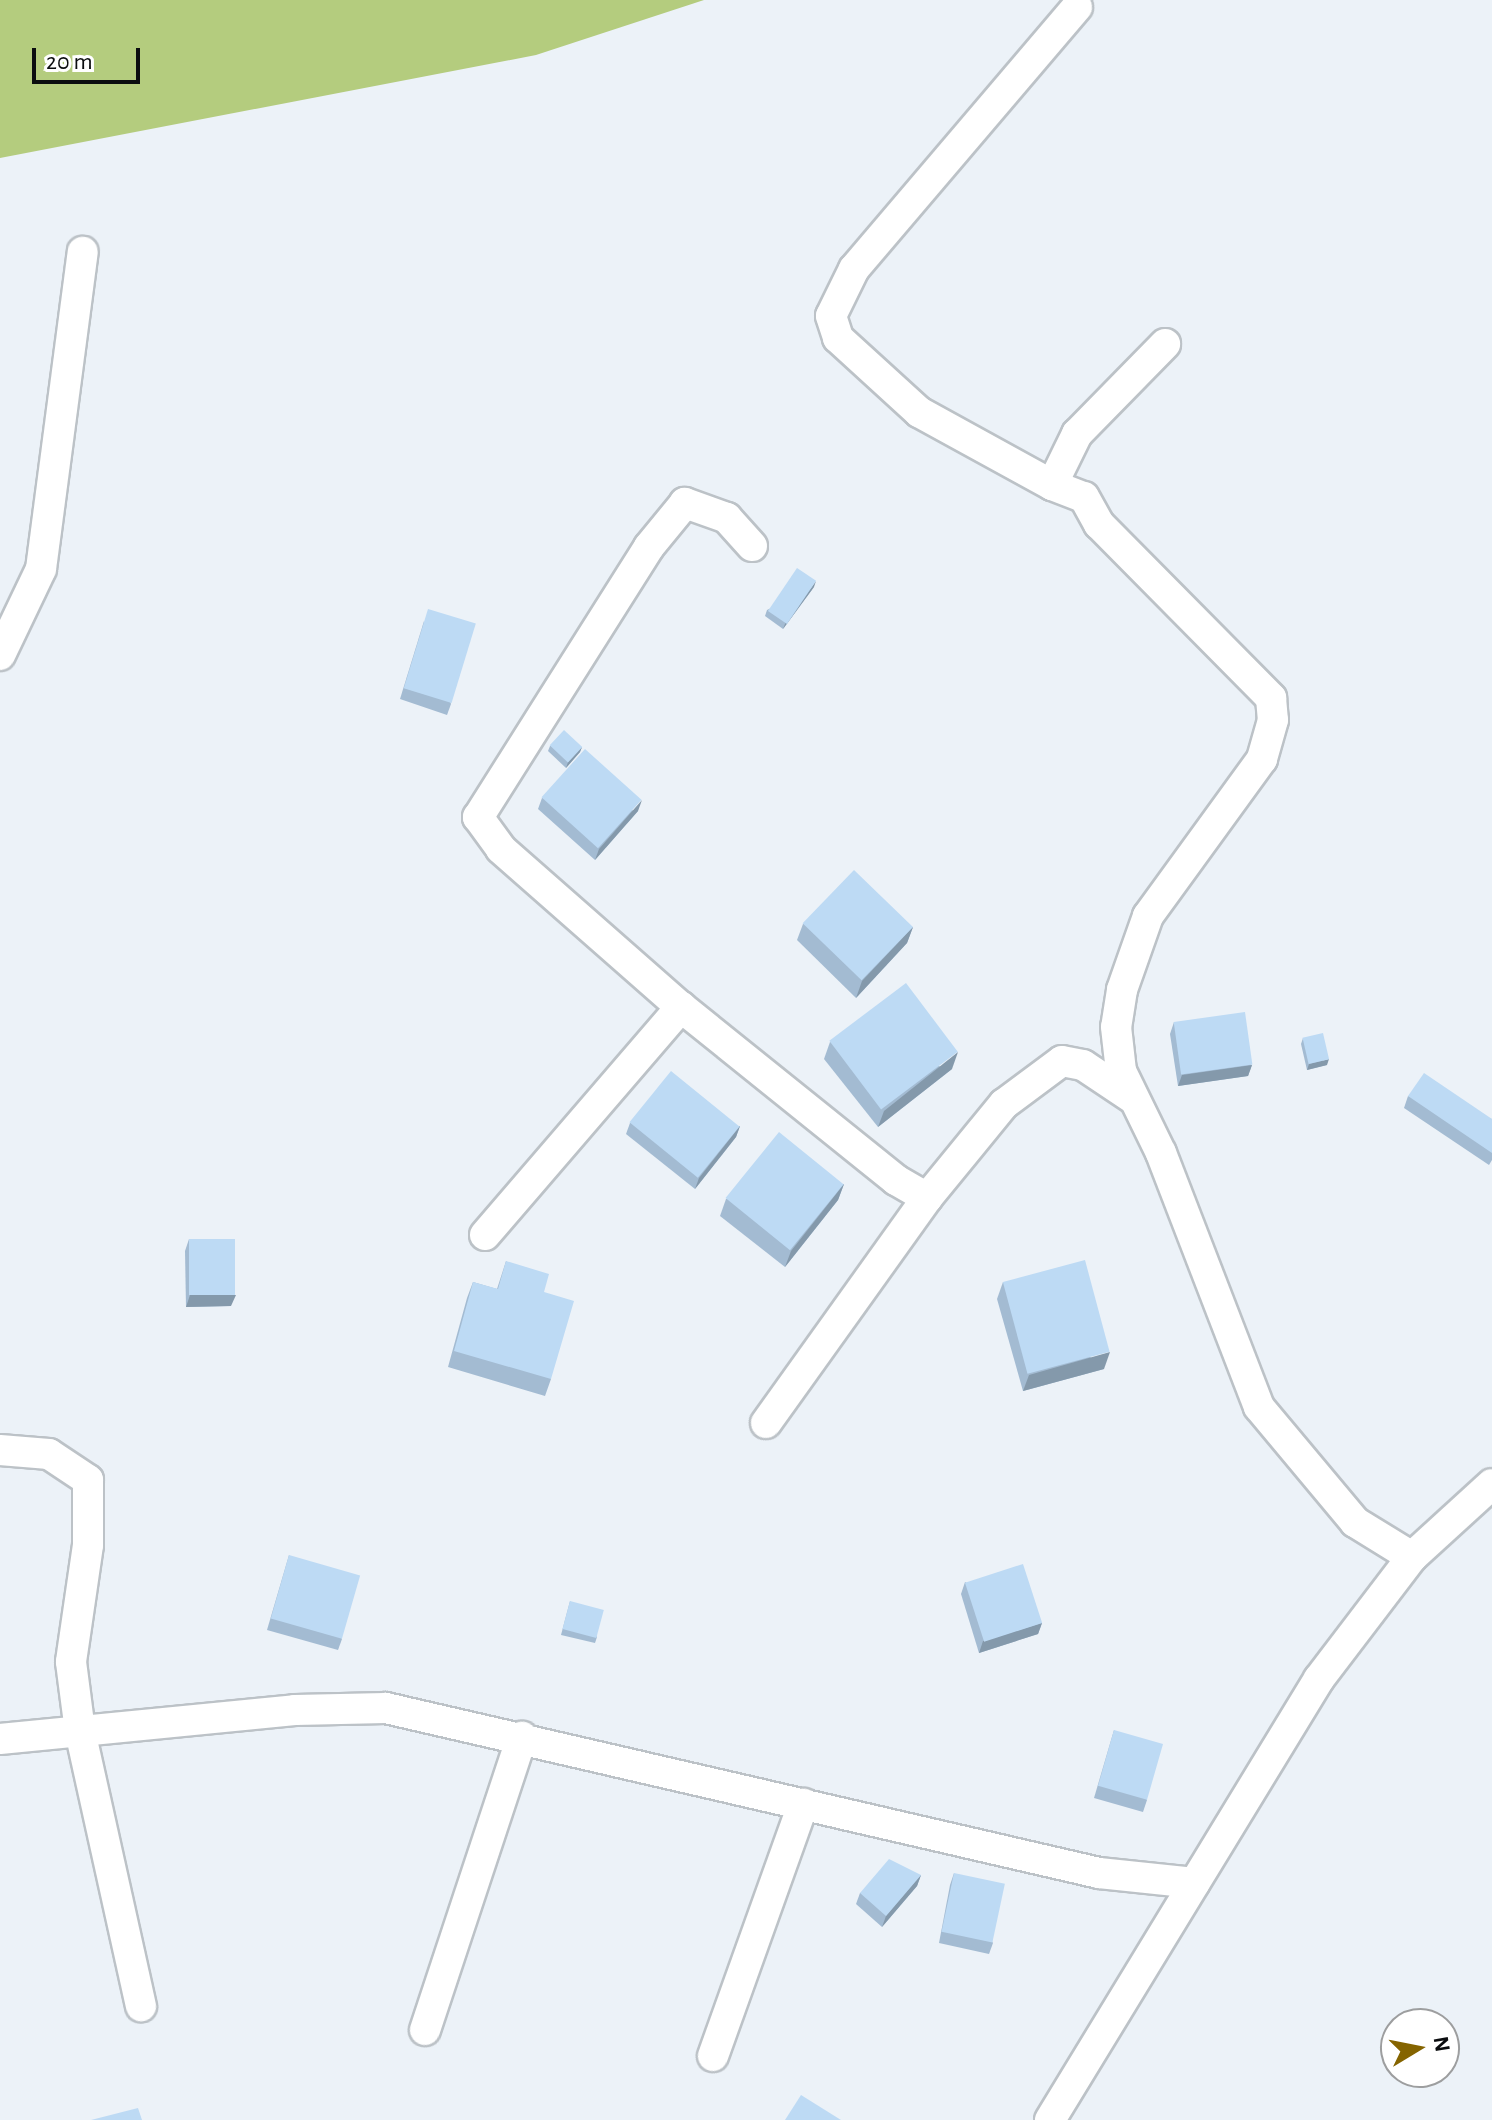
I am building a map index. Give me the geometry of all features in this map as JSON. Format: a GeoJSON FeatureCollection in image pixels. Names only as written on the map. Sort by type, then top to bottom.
{"type":"FeatureCollection","features":[{"type":"Feature","properties":{"kind":"street"},"geometry":{"type":"LineString","coordinates":[[1077,7],[854,269],[831,316],[838,338],[919,412],[1052,485],[1084,497],[1099,524],[1271,698],[1273,720],[1262,759],[1148,916],[1122,990],[1116,1027],[1121,1071],[1131,1097],[1161,1153],[1259,1407],[1355,1522],[1412,1557]]}},
{"type":"Feature","properties":{"kind":"street"},"geometry":{"type":"LineString","coordinates":[[0,655],[41,569],[83,252]]}},
{"type":"Feature","properties":{"kind":"street"},"geometry":{"type":"LineString","coordinates":[[1052,485],[1077,434],[1165,344]]}},
{"type":"Feature","properties":{"kind":"street"},"geometry":{"type":"LineString","coordinates":[[752,546],[727,518],[685,503],[649,547],[478,817],[501,849],[681,1007],[896,1180],[927,1198]]}},
{"type":"Feature","properties":{"kind":"street"},"geometry":{"type":"LineString","coordinates":[[485,1235],[681,1007]]}},
{"type":"Feature","properties":{"kind":"street"},"geometry":{"type":"LineString","coordinates":[[766,1423],[927,1198],[1004,1104],[1062,1061],[1083,1065],[1131,1097]]}},
{"type":"Feature","properties":{"kind":"street"},"geometry":{"type":"LineString","coordinates":[[0,1450],[49,1454],[88,1480],[88,1545],[71,1662],[80,1731],[141,2006]]}},
{"type":"Feature","properties":{"kind":"street"},"geometry":{"type":"LineString","coordinates":[[1050,2120],[1319,1679],[1412,1557],[1492,1484]]}},
{"type":"Feature","properties":{"kind":"street"},"geometry":{"type":"LineString","coordinates":[[0,1739],[295,1710],[386,1708],[522,1737],[1099,1873],[1194,1883]]}},
{"type":"Feature","properties":{"kind":"street"},"geometry":{"type":"LineString","coordinates":[[425,2030],[522,1737]]}},
{"type":"Feature","properties":{"kind":"street"},"geometry":{"type":"LineString","coordinates":[[713,2056],[803,1804]]}},
{"type":"Feature","properties":{"kind":"green space"},"geometry":{"type":"Polygon","coordinates":[[[0,0],[704,0],[536,55],[0,158],[0,0]]]}},
{"type":"Feature","properties":{"kind":"building"},"geometry":{"type":"Polygon","coordinates":[[[797,568],[816,581],[787,624],[768,611],[797,568]]]}},
{"type":"Feature","properties":{"kind":"building"},"geometry":{"type":"Polygon","coordinates":[[[428,609],[476,624],[452,703],[404,688],[428,609]]]}},
{"type":"Feature","properties":{"kind":"building"},"geometry":{"type":"Polygon","coordinates":[[[564,730],[582,747],[568,762],[550,745],[564,730]]]}},
{"type":"Feature","properties":{"kind":"building"},"geometry":{"type":"Polygon","coordinates":[[[585,749],[641,800],[598,848],[542,797],[585,749]]]}},
{"type":"Feature","properties":{"kind":"building"},"geometry":{"type":"Polygon","coordinates":[[[854,870],[913,927],[862,980],[803,923],[854,870]]]}},
{"type":"Feature","properties":{"kind":"building"},"geometry":{"type":"Polygon","coordinates":[[[906,983],[958,1052],[881,1109],[829,1041],[906,983]]]}},
{"type":"Feature","properties":{"kind":"building"},"geometry":{"type":"Polygon","coordinates":[[[1245,1012],[1252,1064],[1181,1075],[1174,1022],[1245,1012]]]}},
{"type":"Feature","properties":{"kind":"building"},"geometry":{"type":"Polygon","coordinates":[[[1323,1033],[1329,1059],[1309,1064],[1303,1038],[1323,1033]]]}},
{"type":"Feature","properties":{"kind":"building"},"geometry":{"type":"Polygon","coordinates":[[[671,1071],[739,1126],[698,1178],[629,1122],[671,1071]]]}},
{"type":"Feature","properties":{"kind":"building"},"geometry":{"type":"Polygon","coordinates":[[[1424,1073],[1492,1119],[1492,1153],[1408,1096],[1424,1073]]]}},
{"type":"Feature","properties":{"kind":"building"},"geometry":{"type":"Polygon","coordinates":[[[779,1132],[844,1184],[790,1250],[726,1198],[779,1132]]]}},
{"type":"Feature","properties":{"kind":"building"},"geometry":{"type":"Polygon","coordinates":[[[189,1239],[235,1239],[235,1295],[189,1295],[189,1239]]]}},
{"type":"Feature","properties":{"kind":"building"},"geometry":{"type":"Polygon","coordinates":[[[1085,1260],[1110,1352],[1027,1374],[1003,1282],[1085,1260]]]}},
{"type":"Feature","properties":{"kind":"building"},"geometry":{"type":"Polygon","coordinates":[[[506,1261],[549,1274],[544,1292],[574,1301],[551,1379],[454,1351],[473,1282],[498,1289],[506,1261]]]}},
{"type":"Feature","properties":{"kind":"building"},"geometry":{"type":"Polygon","coordinates":[[[289,1555],[360,1575],[342,1639],[271,1618],[289,1555]]]}},
{"type":"Feature","properties":{"kind":"building"},"geometry":{"type":"Polygon","coordinates":[[[1023,1564],[1042,1623],[984,1642],[965,1583],[1023,1564]]]}},
{"type":"Feature","properties":{"kind":"building"},"geometry":{"type":"Polygon","coordinates":[[[570,1601],[604,1610],[596,1638],[562,1629],[570,1601]]]}},
{"type":"Feature","properties":{"kind":"building"},"geometry":{"type":"Polygon","coordinates":[[[1114,1730],[1163,1744],[1147,1800],[1098,1786],[1114,1730]]]}},
{"type":"Feature","properties":{"kind":"building"},"geometry":{"type":"Polygon","coordinates":[[[889,1859],[921,1875],[886,1916],[860,1893],[889,1859]]]}},
{"type":"Feature","properties":{"kind":"building"},"geometry":{"type":"Polygon","coordinates":[[[954,1873],[1005,1884],[992,1943],[942,1932],[954,1873]]]}},
{"type":"Feature","properties":{"kind":"building"},"geometry":{"type":"Polygon","coordinates":[[[801,2095],[841,2120],[785,2120],[801,2095]]]}},
{"type":"Feature","properties":{"kind":"building"},"geometry":{"type":"Polygon","coordinates":[[[138,2108],[142,2120],[91,2120],[138,2108]]]}}]}
